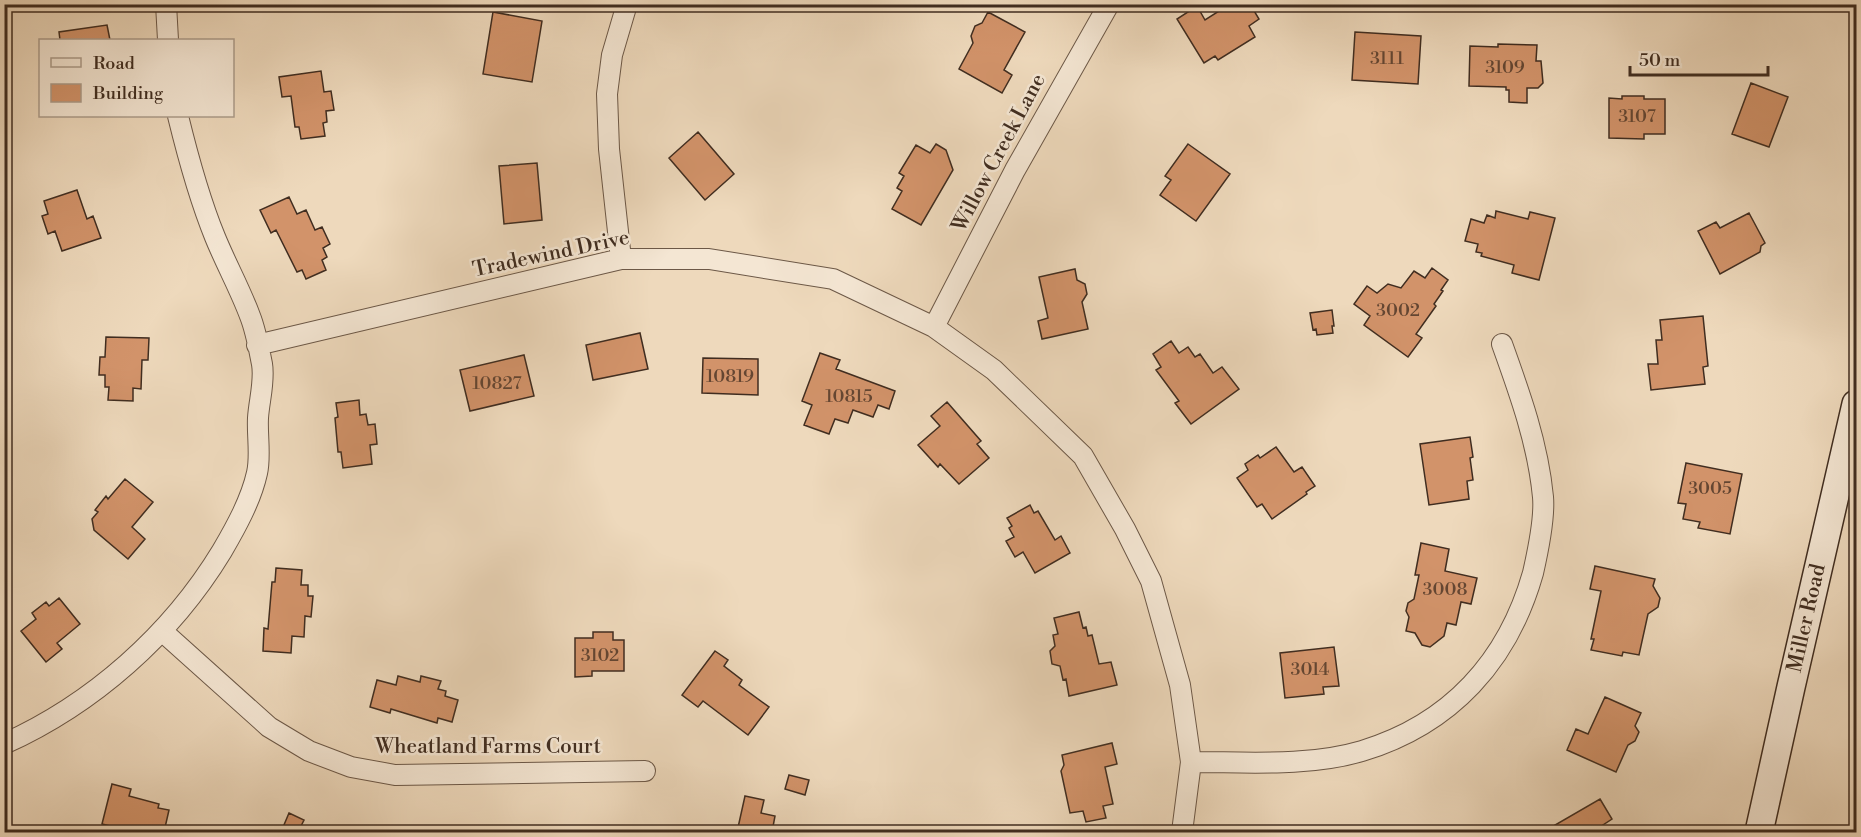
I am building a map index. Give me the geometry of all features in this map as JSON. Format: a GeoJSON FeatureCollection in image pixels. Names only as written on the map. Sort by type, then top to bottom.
{"type":"FeatureCollection","features":[{"type":"Feature","properties":{"kind":"street"},"geometry":{"type":"LineString","coordinates":[[166,4],[168,39]]}},
{"type":"Feature","properties":{"kind":"street"},"geometry":{"type":"LineString","coordinates":[[621,259],[609,149],[607,94],[612,55],[627,4]]}},
{"type":"Feature","properties":{"kind":"street","name":"Willow Creek Lane"},"geometry":{"type":"LineString","coordinates":[[934,327],[1015,170],[1109,4]]}},
{"type":"Feature","properties":{"kind":"street"},"geometry":{"type":"LineString","coordinates":[[4,744],[67,710],[113,676],[162,631],[214,565],[231,537],[258,471],[258,420],[262,368],[251,317],[207,216],[178,117]]}},
{"type":"Feature","properties":{"kind":"street","name":"Tradewind Drive"},"geometry":{"type":"LineString","coordinates":[[257,345],[621,259],[708,259],[833,279],[934,327],[994,370],[1083,456],[1125,529],[1151,581],[1180,686],[1191,762],[1182,832]]}},
{"type":"Feature","properties":{"kind":"street"},"geometry":{"type":"LineString","coordinates":[[1191,762],[1286,762],[1329,758],[1361,751],[1381,744],[1457,701],[1486,670],[1508,637],[1526,598],[1537,557],[1543,499],[1528,418],[1502,344]]}},
{"type":"Feature","properties":{"kind":"street","name":"Miller Road"},"geometry":{"type":"LineString","coordinates":[[1759,832],[1857,404]]}},
{"type":"Feature","properties":{"kind":"street","name":"Wheatland Farms Court"},"geometry":{"type":"LineString","coordinates":[[162,631],[269,727],[309,751],[351,767],[395,775],[645,771]]}},
{"type":"Feature","properties":{"kind":"building"},"geometry":{"type":"Polygon","coordinates":[[[1230,4],[1250,4],[1259,19],[1249,26],[1255,37],[1218,60],[1215,56],[1204,63],[1177,19],[1197,6],[1205,20],[1230,4]]]}},
{"type":"Feature","properties":{"kind":"building"},"geometry":{"type":"Polygon","coordinates":[[[493,12],[542,21],[532,82],[483,74],[493,12]]]}},
{"type":"Feature","properties":{"kind":"building"},"geometry":{"type":"Polygon","coordinates":[[[988,12],[1025,32],[1004,70],[1012,75],[1002,93],[959,69],[973,43],[971,36],[975,26],[982,23],[988,12]]]}},
{"type":"Feature","properties":{"kind":"building"},"geometry":{"type":"Polygon","coordinates":[[[107,25],[110,39],[60,39],[59,32],[107,25]]]}},
{"type":"Feature","properties":{"kind":"building"},"geometry":{"type":"Polygon","coordinates":[[[1355,32],[1421,36],[1418,84],[1352,80],[1355,32]]]}},
{"type":"Feature","properties":{"kind":"building"},"geometry":{"type":"Polygon","coordinates":[[[1498,44],[1537,45],[1536,61],[1541,61],[1543,83],[1538,88],[1527,88],[1527,103],[1509,102],[1509,90],[1506,90],[1506,87],[1469,86],[1470,46],[1498,47],[1498,44]]]}},
{"type":"Feature","properties":{"kind":"building"},"geometry":{"type":"Polygon","coordinates":[[[321,71],[324,92],[331,91],[334,110],[326,111],[327,122],[323,123],[325,136],[301,139],[299,127],[295,127],[291,96],[282,97],[279,77],[321,71]]]}},
{"type":"Feature","properties":{"kind":"building"},"geometry":{"type":"Polygon","coordinates":[[[1751,83],[1788,97],[1769,147],[1732,134],[1751,83]]]}},
{"type":"Feature","properties":{"kind":"building"},"geometry":{"type":"Polygon","coordinates":[[[1622,96],[1665,99],[1665,134],[1644,134],[1644,139],[1609,138],[1609,98],[1622,99],[1622,96]]]}},
{"type":"Feature","properties":{"kind":"building"},"geometry":{"type":"Polygon","coordinates":[[[698,132],[734,174],[705,200],[669,158],[698,132]]]}},
{"type":"Feature","properties":{"kind":"building"},"geometry":{"type":"Polygon","coordinates":[[[936,144],[946,150],[953,170],[921,225],[892,209],[902,191],[897,188],[904,176],[899,173],[916,145],[930,153],[936,144]]]}},
{"type":"Feature","properties":{"kind":"building"},"geometry":{"type":"Polygon","coordinates":[[[1188,144],[1230,174],[1196,221],[1160,195],[1171,180],[1165,176],[1188,144]]]}},
{"type":"Feature","properties":{"kind":"building"},"geometry":{"type":"Polygon","coordinates":[[[537,163],[542,220],[504,224],[499,166],[537,163]]]}},
{"type":"Feature","properties":{"kind":"building"},"geometry":{"type":"Polygon","coordinates":[[[77,190],[87,219],[93,216],[101,238],[62,251],[55,231],[48,234],[42,216],[48,214],[44,201],[77,190]]]}},
{"type":"Feature","properties":{"kind":"building"},"geometry":{"type":"Polygon","coordinates":[[[289,197],[297,214],[306,210],[315,230],[322,227],[330,244],[323,248],[327,257],[322,260],[326,270],[306,279],[302,270],[297,272],[276,230],[271,233],[260,210],[289,197]]]}},
{"type":"Feature","properties":{"kind":"building"},"geometry":{"type":"Polygon","coordinates":[[[1496,211],[1528,219],[1530,212],[1555,218],[1539,280],[1512,273],[1514,265],[1481,256],[1482,253],[1476,252],[1478,244],[1465,241],[1471,219],[1484,223],[1487,215],[1495,218],[1496,211]]]}},
{"type":"Feature","properties":{"kind":"building"},"geometry":{"type":"Polygon","coordinates":[[[1749,213],[1765,243],[1761,246],[1760,252],[1720,274],[1698,231],[1716,222],[1720,228],[1749,213]]]}},
{"type":"Feature","properties":{"kind":"building"},"geometry":{"type":"Polygon","coordinates":[[[1432,268],[1448,280],[1434,304],[1436,306],[1416,334],[1422,338],[1408,357],[1364,325],[1370,316],[1354,304],[1367,286],[1377,293],[1388,284],[1401,288],[1414,271],[1425,278],[1432,268]]]}},
{"type":"Feature","properties":{"kind":"building"},"geometry":{"type":"Polygon","coordinates":[[[1075,269],[1077,280],[1085,284],[1087,294],[1082,302],[1088,329],[1042,339],[1038,321],[1048,318],[1039,277],[1075,269]]]}},
{"type":"Feature","properties":{"kind":"building"},"geometry":{"type":"Polygon","coordinates":[[[1332,310],[1333,333],[1317,335],[1316,329],[1313,330],[1310,313],[1332,310]]]}},
{"type":"Feature","properties":{"kind":"building"},"geometry":{"type":"Polygon","coordinates":[[[1703,316],[1708,366],[1703,367],[1705,384],[1651,390],[1648,364],[1658,364],[1656,340],[1662,340],[1660,320],[1703,316]]]}},
{"type":"Feature","properties":{"kind":"building"},"geometry":{"type":"Polygon","coordinates":[[[640,333],[648,369],[593,380],[586,345],[640,333]]]}},
{"type":"Feature","properties":{"kind":"building"},"geometry":{"type":"Polygon","coordinates":[[[106,337],[149,338],[148,360],[142,360],[141,389],[133,388],[133,401],[108,400],[109,387],[105,387],[105,375],[99,375],[100,357],[105,357],[106,337]]]}},
{"type":"Feature","properties":{"kind":"building"},"geometry":{"type":"Polygon","coordinates":[[[1171,341],[1179,353],[1188,347],[1195,357],[1200,354],[1213,373],[1222,367],[1239,389],[1191,424],[1175,403],[1179,401],[1156,370],[1161,367],[1153,354],[1171,341]]]}},
{"type":"Feature","properties":{"kind":"building"},"geometry":{"type":"Polygon","coordinates":[[[820,353],[840,360],[836,369],[895,391],[889,409],[878,405],[873,417],[853,410],[848,423],[835,419],[829,434],[804,425],[812,405],[802,401],[820,353]]]}},
{"type":"Feature","properties":{"kind":"building"},"geometry":{"type":"Polygon","coordinates":[[[524,355],[534,396],[470,411],[460,370],[524,355]]]}},
{"type":"Feature","properties":{"kind":"building"},"geometry":{"type":"Polygon","coordinates":[[[703,358],[758,359],[758,395],[702,393],[703,358]]]}},
{"type":"Feature","properties":{"kind":"building"},"geometry":{"type":"Polygon","coordinates":[[[359,400],[360,415],[366,414],[368,425],[375,424],[377,444],[370,445],[372,464],[343,468],[341,452],[338,452],[336,403],[359,400]]]}},
{"type":"Feature","properties":{"kind":"building"},"geometry":{"type":"Polygon","coordinates":[[[947,402],[981,441],[977,444],[989,458],[959,484],[940,464],[938,467],[918,445],[940,426],[931,416],[947,402]]]}},
{"type":"Feature","properties":{"kind":"building"},"geometry":{"type":"Polygon","coordinates":[[[1470,437],[1473,480],[1467,481],[1469,499],[1429,505],[1420,444],[1470,437]]]}},
{"type":"Feature","properties":{"kind":"building"},"geometry":{"type":"Polygon","coordinates":[[[1276,447],[1294,472],[1302,467],[1315,486],[1272,519],[1262,504],[1257,507],[1237,478],[1248,470],[1245,464],[1258,455],[1260,458],[1276,447]]]}},
{"type":"Feature","properties":{"kind":"building"},"geometry":{"type":"Polygon","coordinates":[[[1686,463],[1742,474],[1730,534],[1698,528],[1700,522],[1683,519],[1686,504],[1678,503],[1686,463]]]}},
{"type":"Feature","properties":{"kind":"building"},"geometry":{"type":"Polygon","coordinates":[[[125,479],[153,502],[132,527],[145,539],[128,559],[94,530],[92,519],[98,512],[95,510],[106,496],[108,499],[125,479]]]}},
{"type":"Feature","properties":{"kind":"building"},"geometry":{"type":"Polygon","coordinates":[[[1030,505],[1034,513],[1038,511],[1055,540],[1061,536],[1070,553],[1035,573],[1023,552],[1015,557],[1006,541],[1014,537],[1009,528],[1012,526],[1007,518],[1030,505]]]}},
{"type":"Feature","properties":{"kind":"building"},"geometry":{"type":"Polygon","coordinates":[[[1421,543],[1449,549],[1445,571],[1477,578],[1471,604],[1461,602],[1456,625],[1447,623],[1444,636],[1430,647],[1422,645],[1415,633],[1406,631],[1409,617],[1406,611],[1408,603],[1414,599],[1419,575],[1415,575],[1421,543]]]}},
{"type":"Feature","properties":{"kind":"building"},"geometry":{"type":"Polygon","coordinates":[[[1595,566],[1655,579],[1653,586],[1660,598],[1658,607],[1648,614],[1639,655],[1623,652],[1622,656],[1591,650],[1594,639],[1591,639],[1601,591],[1590,589],[1595,566]]]}},
{"type":"Feature","properties":{"kind":"building"},"geometry":{"type":"Polygon","coordinates":[[[276,568],[302,570],[301,585],[308,585],[308,596],[313,596],[311,617],[305,616],[304,637],[292,636],[291,653],[263,651],[264,628],[268,629],[272,582],[275,582],[276,568]]]}},
{"type":"Feature","properties":{"kind":"building"},"geometry":{"type":"Polygon","coordinates":[[[59,598],[80,624],[57,643],[62,649],[46,662],[21,631],[36,619],[32,613],[46,602],[49,606],[59,598]]]}},
{"type":"Feature","properties":{"kind":"building"},"geometry":{"type":"Polygon","coordinates":[[[1079,612],[1083,628],[1086,627],[1088,636],[1092,635],[1099,664],[1111,662],[1117,685],[1069,696],[1066,679],[1063,680],[1060,666],[1052,664],[1050,651],[1055,646],[1053,635],[1058,634],[1054,618],[1079,612]]]}},
{"type":"Feature","properties":{"kind":"building"},"geometry":{"type":"Polygon","coordinates":[[[593,632],[613,632],[613,640],[624,640],[624,671],[592,671],[592,676],[575,677],[575,638],[593,638],[593,632]]]}},
{"type":"Feature","properties":{"kind":"building"},"geometry":{"type":"Polygon","coordinates":[[[1334,647],[1339,686],[1323,687],[1324,694],[1285,698],[1280,653],[1334,647]]]}},
{"type":"Feature","properties":{"kind":"building"},"geometry":{"type":"Polygon","coordinates":[[[715,651],[728,660],[724,666],[742,680],[739,685],[769,707],[748,735],[703,701],[698,707],[682,695],[715,651]]]}},
{"type":"Feature","properties":{"kind":"building"},"geometry":{"type":"Polygon","coordinates":[[[398,676],[420,682],[421,676],[441,681],[438,689],[446,691],[445,696],[458,700],[452,722],[438,718],[437,723],[391,709],[390,713],[370,707],[377,680],[396,685],[398,676]]]}},
{"type":"Feature","properties":{"kind":"building"},"geometry":{"type":"Polygon","coordinates":[[[1605,697],[1641,713],[1635,726],[1639,732],[1635,741],[1628,745],[1616,772],[1567,750],[1576,729],[1588,734],[1605,697]]]}},
{"type":"Feature","properties":{"kind":"building"},"geometry":{"type":"Polygon","coordinates":[[[1112,743],[1117,764],[1105,767],[1113,804],[1103,806],[1106,818],[1086,822],[1083,811],[1070,813],[1061,771],[1064,765],[1062,755],[1112,743]]]}},
{"type":"Feature","properties":{"kind":"building"},"geometry":{"type":"Polygon","coordinates":[[[789,775],[809,780],[805,795],[785,789],[789,775]]]}},
{"type":"Feature","properties":{"kind":"building"},"geometry":{"type":"Polygon","coordinates":[[[112,784],[131,789],[129,796],[159,804],[158,808],[169,810],[164,832],[134,832],[102,824],[112,784]]]}},
{"type":"Feature","properties":{"kind":"building"},"geometry":{"type":"Polygon","coordinates":[[[745,796],[764,800],[761,813],[775,816],[772,832],[737,832],[745,796]]]}},
{"type":"Feature","properties":{"kind":"building"},"geometry":{"type":"Polygon","coordinates":[[[1600,799],[1612,819],[1603,825],[1607,832],[1543,832],[1600,799]]]}},
{"type":"Feature","properties":{"kind":"building"},"geometry":{"type":"Polygon","coordinates":[[[289,813],[304,820],[298,832],[281,832],[289,813]]]}}]}
